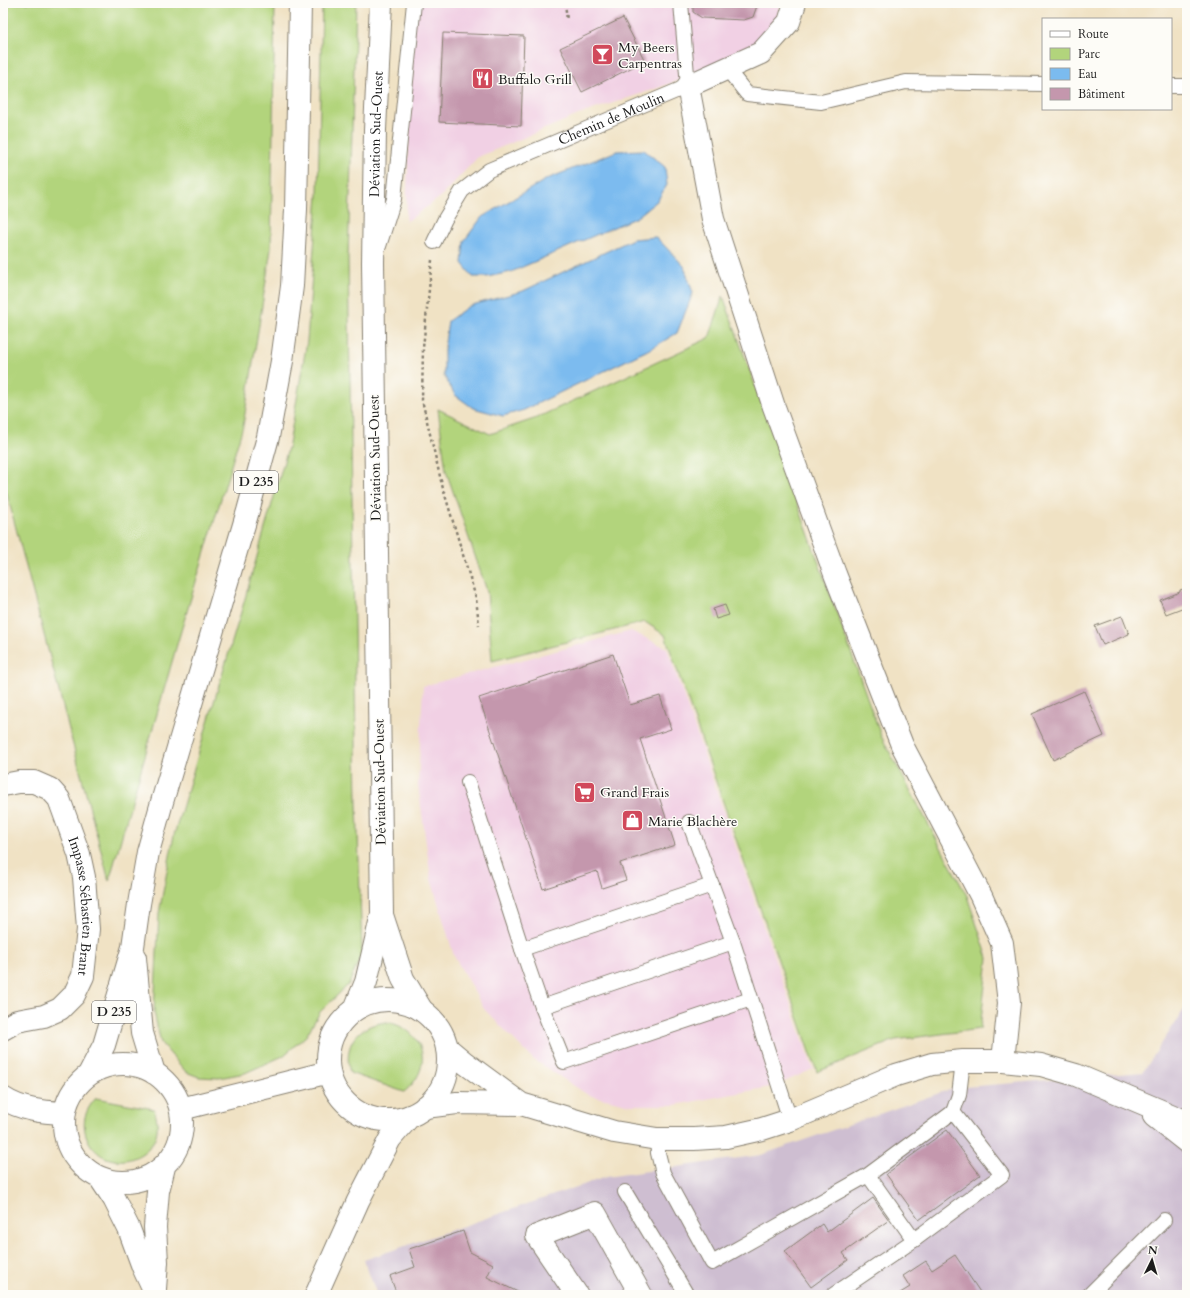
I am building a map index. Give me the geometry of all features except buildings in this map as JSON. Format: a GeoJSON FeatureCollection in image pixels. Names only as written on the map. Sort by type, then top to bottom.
{"type":"FeatureCollection","features":[{"type":"Feature","properties":{"kind":"main road","name":"D 235"},"geometry":{"type":"LineString","coordinates":[[89,1074],[104,1045],[134,947],[139,904],[148,852],[268,437],[282,361],[292,286],[296,209],[300,3]]}},
{"type":"Feature","properties":{"kind":"main road","name":"Déviation Sud-Ouest"},"geometry":{"type":"LineString","coordinates":[[381,3],[375,130],[373,263],[382,914]]}},
{"type":"Feature","properties":{"kind":"main road","name":"Chemin de Moulin"},"geometry":{"type":"LineString","coordinates":[[688,86],[761,53],[790,22],[795,3]]}},
{"type":"Feature","properties":{"kind":"main road"},"geometry":{"type":"LineString","coordinates":[[688,86],[713,219],[774,406],[835,574],[902,745],[981,896],[1002,943],[1009,1003],[1003,1061]]}},
{"type":"Feature","properties":{"kind":"main road","name":"Impasse Sébastien Brant"},"geometry":{"type":"LineString","coordinates":[[3,785],[19,782],[34,782],[50,789],[59,799],[83,869],[88,929],[83,976],[74,995],[60,1009],[44,1016],[17,1021],[3,1029]]}},
{"type":"Feature","properties":{"kind":"main road"},"geometry":{"type":"LineString","coordinates":[[355,1009],[366,982],[382,914]]}},
{"type":"Feature","properties":{"kind":"main road"},"geometry":{"type":"LineString","coordinates":[[316,1295],[358,1201],[390,1138],[437,1095],[444,1081],[448,1065],[447,1048],[442,1033],[433,1020],[421,1009],[403,979],[382,914]]}},
{"type":"Feature","properties":{"kind":"main road","name":"D 235"},"geometry":{"type":"LineString","coordinates":[[134,947],[142,1033],[154,1073]]}},
{"type":"Feature","properties":{"kind":"main road"},"geometry":{"type":"LineString","coordinates":[[421,1009],[405,1002],[388,1000],[371,1002],[355,1009],[344,1018],[335,1031],[329,1044],[327,1064],[332,1083],[340,1096],[351,1108],[364,1116],[380,1120],[395,1120],[418,1112],[457,1103],[522,1104],[614,1132],[657,1139],[726,1137],[762,1129],[790,1120],[896,1075],[932,1064],[963,1061],[1003,1061],[1041,1065],[1076,1075],[1187,1122]]}},
{"type":"Feature","properties":{"kind":"main road"},"geometry":{"type":"LineString","coordinates":[[447,1048],[465,1063],[522,1104]]}},
{"type":"Feature","properties":{"kind":"main road"},"geometry":{"type":"LineString","coordinates":[[125,1064],[144,1068],[154,1073],[160,1077],[173,1091],[181,1109],[182,1128],[178,1147],[164,1166],[153,1175],[136,1181],[118,1182],[100,1178],[84,1168],[72,1155],[65,1138],[63,1120],[67,1103],[76,1087],[89,1074],[106,1066],[125,1064]]}},
{"type":"Feature","properties":{"kind":"main road"},"geometry":{"type":"LineString","coordinates":[[181,1109],[329,1072]]}},
{"type":"Feature","properties":{"kind":"main road"},"geometry":{"type":"LineString","coordinates":[[1131,1097],[1187,1142]]}},
{"type":"Feature","properties":{"kind":"main road"},"geometry":{"type":"LineString","coordinates":[[3,1098],[20,1107],[45,1112],[64,1113]]}},
{"type":"Feature","properties":{"kind":"main road"},"geometry":{"type":"LineString","coordinates":[[155,1293],[157,1262],[155,1227],[158,1191],[164,1166]]}},
{"type":"Feature","properties":{"kind":"main road"},"geometry":{"type":"LineString","coordinates":[[100,1178],[114,1199],[130,1229],[143,1266],[155,1293]]}},
{"type":"Feature","properties":{"kind":"main road"},"geometry":{"type":"LineString","coordinates":[[577,1295],[537,1236],[595,1213],[641,1295]]}},
{"type":"Feature","properties":{"kind":"lane"},"geometry":{"type":"LineString","coordinates":[[373,263],[394,199],[414,3]]}},
{"type":"Feature","properties":{"kind":"lane"},"geometry":{"type":"LineString","coordinates":[[680,3],[688,86]]}},
{"type":"Feature","properties":{"kind":"lane"},"geometry":{"type":"LineString","coordinates":[[727,69],[747,94],[821,102],[906,82],[1042,84]]}},
{"type":"Feature","properties":{"kind":"lane","name":"Chemin de Moulin"},"geometry":{"type":"LineString","coordinates":[[434,242],[445,219],[462,191],[489,170],[688,86]]}},
{"type":"Feature","properties":{"kind":"lane"},"geometry":{"type":"LineString","coordinates":[[1172,86],[1187,86]]}},
{"type":"Feature","properties":{"kind":"lane"},"geometry":{"type":"LineString","coordinates":[[468,782],[522,949],[542,1007],[564,1062],[751,999]]}},
{"type":"Feature","properties":{"kind":"lane"},"geometry":{"type":"LineString","coordinates":[[689,822],[733,942],[790,1120]]}},
{"type":"Feature","properties":{"kind":"lane"},"geometry":{"type":"LineString","coordinates":[[522,949],[712,885]]}},
{"type":"Feature","properties":{"kind":"lane"},"geometry":{"type":"LineString","coordinates":[[542,1007],[733,942]]}},
{"type":"Feature","properties":{"kind":"lane"},"geometry":{"type":"LineString","coordinates":[[657,1139],[658,1153],[663,1172],[712,1263],[868,1175],[953,1112],[959,1095],[963,1061]]}},
{"type":"Feature","properties":{"kind":"lane"},"geometry":{"type":"LineString","coordinates":[[832,1295],[914,1240],[1002,1175],[953,1112]]}},
{"type":"Feature","properties":{"kind":"lane"},"geometry":{"type":"LineString","coordinates":[[868,1175],[914,1240]]}},
{"type":"Feature","properties":{"kind":"lane"},"geometry":{"type":"LineString","coordinates":[[625,1192],[688,1295]]}},
{"type":"Feature","properties":{"kind":"lane"},"geometry":{"type":"LineString","coordinates":[[1089,1295],[1164,1220]]}},
{"type":"Feature","properties":{"kind":"path"},"geometry":{"type":"LineString","coordinates":[[565,3],[567,20]]}},
{"type":"Feature","properties":{"kind":"path"},"geometry":{"type":"LineString","coordinates":[[434,242],[423,348],[422,400],[442,485],[476,598],[479,625]]}},
{"type":"Feature","properties":{"kind":"shaded area"},"geometry":{"type":"Polygon","coordinates":[[[413,3],[781,3],[774,28],[757,47],[698,73],[583,113],[478,157],[439,198],[406,222],[413,3]]]}},
{"type":"Feature","properties":{"kind":"shaded area"},"geometry":{"type":"Polygon","coordinates":[[[631,631],[667,648],[813,1069],[775,1086],[675,1105],[631,1105],[588,1095],[533,1059],[484,1009],[454,956],[431,879],[418,785],[423,686],[631,631]]]}},
{"type":"Feature","properties":{"kind":"shaded area"},"geometry":{"type":"Polygon","coordinates":[[[1187,1005],[1187,1295],[377,1295],[364,1260],[606,1177],[761,1155],[954,1088],[1143,1072],[1187,1005]]]}},
{"type":"Feature","properties":{"kind":"green space"},"geometry":{"type":"Polygon","coordinates":[[[3,3],[275,3],[271,249],[243,426],[178,641],[109,881],[3,479],[3,3]]]}},
{"type":"Feature","properties":{"kind":"green space"},"geometry":{"type":"Polygon","coordinates":[[[322,3],[356,3],[348,257],[357,804],[362,953],[349,984],[320,1012],[306,1036],[283,1056],[245,1073],[219,1078],[199,1077],[186,1072],[161,1043],[154,1012],[159,913],[174,835],[244,602],[289,444],[307,341],[318,195],[322,3]]]}},
{"type":"Feature","properties":{"kind":"green space"},"geometry":{"type":"Polygon","coordinates":[[[723,296],[881,736],[967,896],[988,958],[980,1029],[895,1040],[817,1072],[665,635],[645,622],[492,661],[487,591],[446,471],[438,409],[490,434],[534,419],[709,338],[723,296]]]}},
{"type":"Feature","properties":{"kind":"green space"},"geometry":{"type":"Polygon","coordinates":[[[387,1022],[400,1026],[410,1033],[417,1041],[421,1051],[422,1061],[420,1072],[414,1082],[404,1092],[350,1073],[348,1063],[349,1053],[355,1038],[360,1032],[368,1027],[387,1022]]]}},
{"type":"Feature","properties":{"kind":"green space"},"geometry":{"type":"Polygon","coordinates":[[[96,1098],[154,1109],[157,1130],[152,1144],[148,1149],[135,1157],[121,1160],[114,1160],[100,1155],[90,1144],[84,1124],[87,1112],[96,1098]]]}},
{"type":"Feature","properties":{"kind":"water"},"geometry":{"type":"Polygon","coordinates":[[[644,150],[665,167],[667,185],[657,201],[637,217],[511,272],[487,277],[473,277],[462,263],[464,241],[482,217],[547,179],[617,151],[644,150]]]}},
{"type":"Feature","properties":{"kind":"water"},"geometry":{"type":"Polygon","coordinates":[[[656,237],[684,266],[693,293],[677,333],[652,348],[524,410],[503,416],[473,408],[455,395],[444,376],[444,350],[448,321],[469,306],[523,291],[633,239],[656,237]]]}},
{"type":"Feature","properties":{"kind":"place","name":"My Beers Carpentras"},"geometry":{"type":"Point","coordinates":[603,55]}},
{"type":"Feature","properties":{"kind":"place","name":"Buffalo Grill"},"geometry":{"type":"Point","coordinates":[482,79]}},
{"type":"Feature","properties":{"kind":"place","name":"Grand Frais"},"geometry":{"type":"Point","coordinates":[584,792]}},
{"type":"Feature","properties":{"kind":"place","name":"Marie Blachère"},"geometry":{"type":"Point","coordinates":[632,821]}}]}
